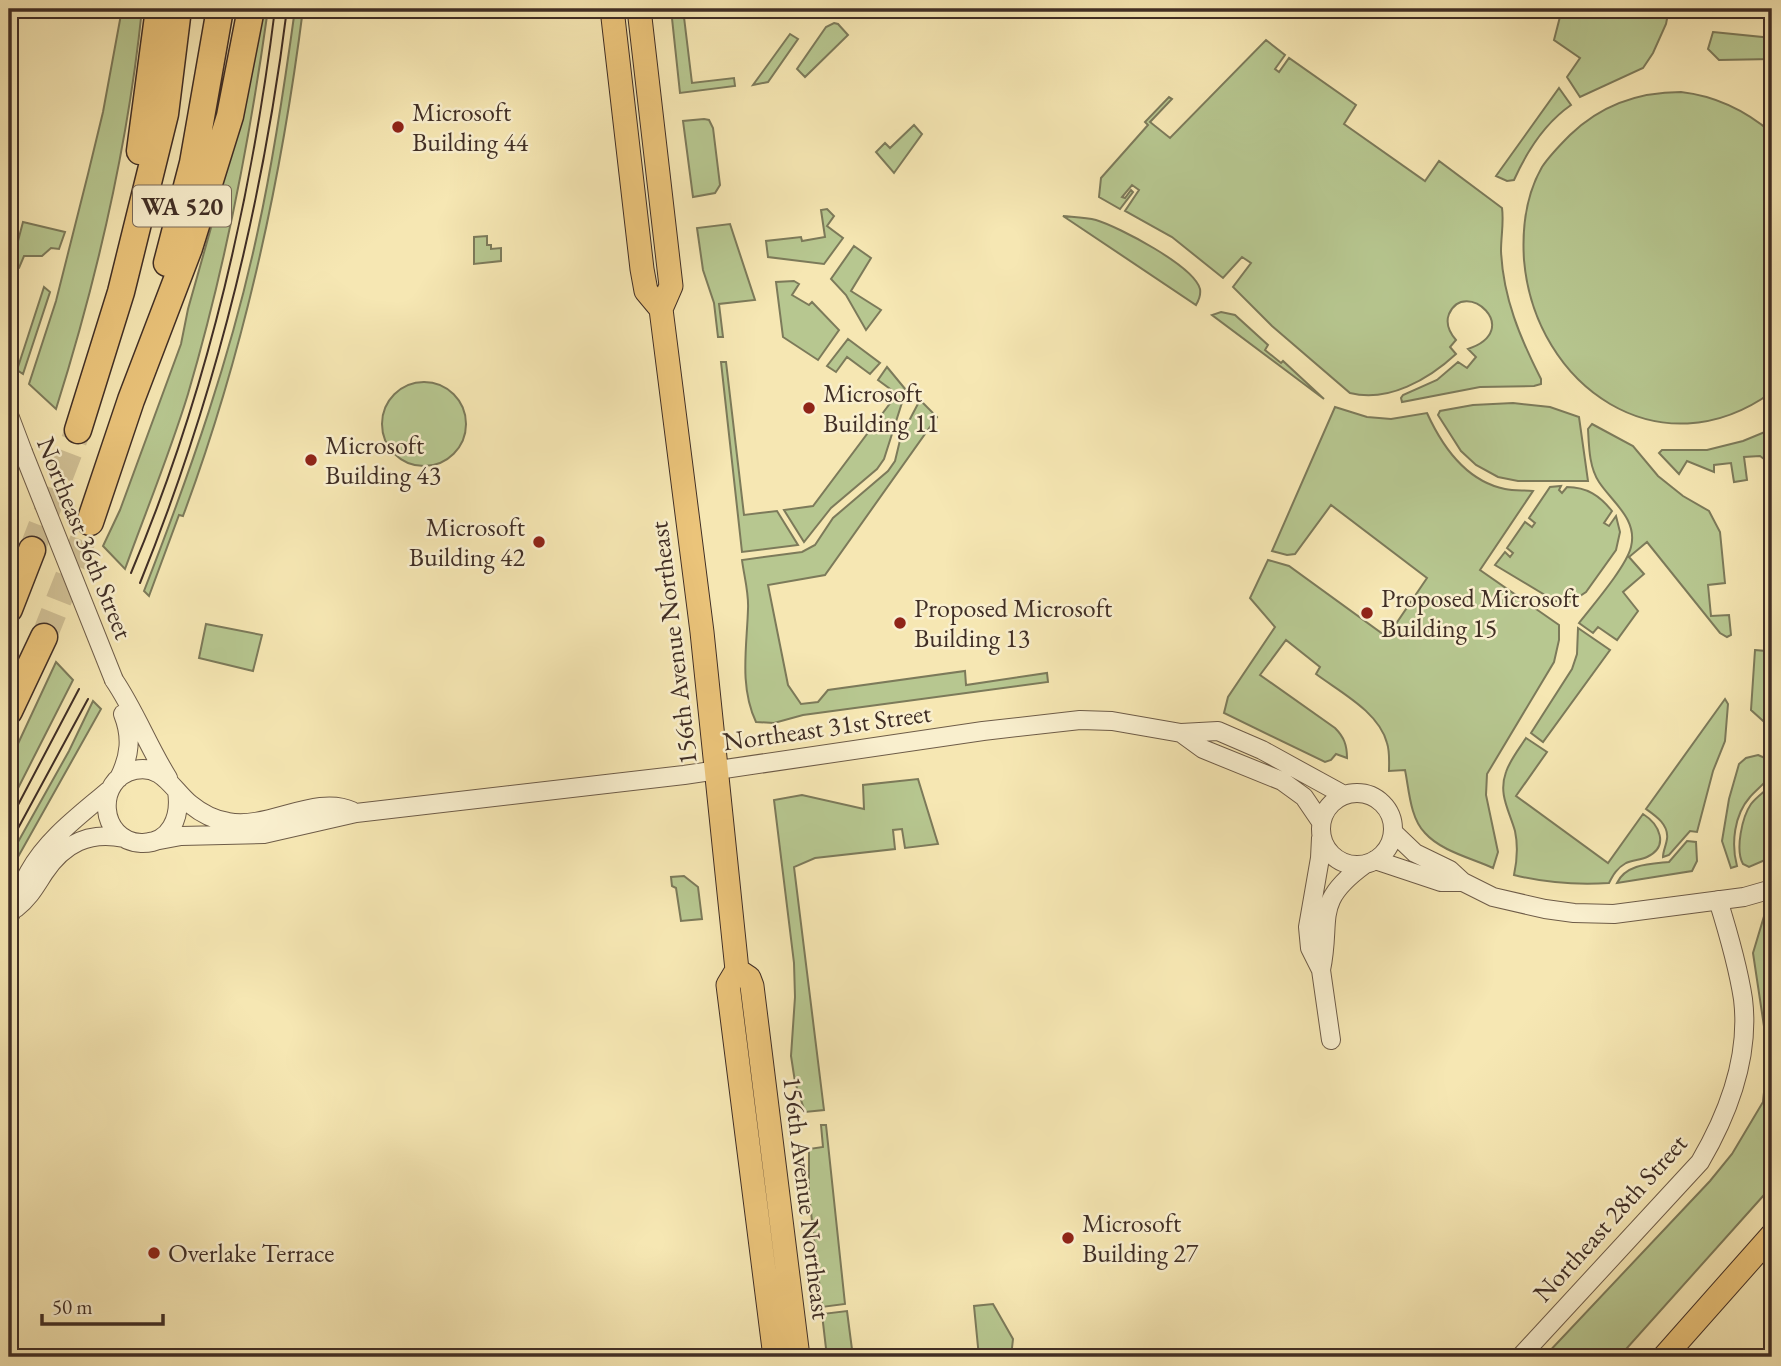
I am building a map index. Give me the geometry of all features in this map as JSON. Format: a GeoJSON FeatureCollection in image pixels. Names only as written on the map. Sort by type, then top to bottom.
{"type":"FeatureCollection","features":[{"type":"Feature","properties":{"kind":"highway"},"geometry":{"type":"LineString","coordinates":[[121,292],[159,9]]}},
{"type":"Feature","properties":{"kind":"highway","name":"WA 520"},"geometry":{"type":"LineString","coordinates":[[78,430],[121,292],[164,114],[178,9]]}},
{"type":"Feature","properties":{"kind":"highway","name":"WA 520"},"geometry":{"type":"LineString","coordinates":[[90,522],[131,400],[193,163],[220,9]]}},
{"type":"Feature","properties":{"kind":"highway"},"geometry":{"type":"LineString","coordinates":[[131,400],[189,248],[230,116],[251,9]]}},
{"type":"Feature","properties":{"kind":"highway"},"geometry":{"type":"LineString","coordinates":[[9,609],[32,550]]}},
{"type":"Feature","properties":{"kind":"highway"},"geometry":{"type":"LineString","coordinates":[[9,712],[44,637]]}},
{"type":"Feature","properties":{"kind":"main road","name":"156th Avenue Northeast"},"geometry":{"type":"LineString","coordinates":[[612,9],[644,280],[646,291],[661,309]]}},
{"type":"Feature","properties":{"kind":"main road","name":"156th Avenue Northeast"},"geometry":{"type":"LineString","coordinates":[[639,9],[671,286],[661,309],[702,632],[737,970],[728,985],[775,1357]]}},
{"type":"Feature","properties":{"kind":"main road","name":"156th Avenue Northeast"},"geometry":{"type":"LineString","coordinates":[[737,970],[749,978],[752,986],[798,1357]]}},
{"type":"Feature","properties":{"kind":"main road"},"geometry":{"type":"LineString","coordinates":[[1664,1357],[1772,1236]]}},
{"type":"Feature","properties":{"kind":"street","name":"Northeast 36th Street"},"geometry":{"type":"LineString","coordinates":[[9,415],[114,680],[118,702],[127,724],[130,741],[126,763],[114,785]]}},
{"type":"Feature","properties":{"kind":"street","name":"Northeast 36th Street"},"geometry":{"type":"LineString","coordinates":[[114,680],[173,786]]}},
{"type":"Feature","properties":{"kind":"street","name":"Northeast 31st Street"},"geometry":{"type":"LineString","coordinates":[[149,842],[181,836],[264,834],[356,813],[716,770],[1057,722],[1112,721],[1181,733],[1218,732],[1262,750],[1345,795]]}},
{"type":"Feature","properties":{"kind":"street","name":"Northeast 31st Street"},"geometry":{"type":"LineString","coordinates":[[1181,733],[1203,749],[1282,780],[1304,797],[1321,828]]}},
{"type":"Feature","properties":{"kind":"street"},"geometry":{"type":"LineString","coordinates":[[145,769],[163,775],[173,786],[178,813],[175,823],[160,839],[141,843],[109,835],[81,840],[62,852],[45,872],[29,898],[11,913],[30,870],[49,845],[114,785],[136,770],[145,769]]}},
{"type":"Feature","properties":{"kind":"street"},"geometry":{"type":"LineString","coordinates":[[114,785],[106,800],[107,818],[111,827],[125,839]]}},
{"type":"Feature","properties":{"kind":"street","name":"Northeast 31st Street"},"geometry":{"type":"LineString","coordinates":[[173,786],[196,809],[218,821],[230,823],[250,824],[340,805],[356,813]]}},
{"type":"Feature","properties":{"kind":"street"},"geometry":{"type":"LineString","coordinates":[[1321,971],[1326,949],[1325,916],[1332,894],[1344,879],[1390,844],[1393,832],[1388,810],[1380,801],[1369,795],[1345,795],[1334,801],[1326,810],[1321,828],[1320,858],[1308,927],[1310,948],[1321,971],[1331,1040]]}},
{"type":"Feature","properties":{"kind":"street"},"geometry":{"type":"LineString","coordinates":[[1321,828],[1331,855],[1352,865],[1369,862],[1441,882],[1463,882]]}},
{"type":"Feature","properties":{"kind":"street"},"geometry":{"type":"LineString","coordinates":[[1393,832],[1415,853],[1450,870],[1463,882],[1493,897],[1574,913],[1614,914],[1744,897],[1772,889]]}},
{"type":"Feature","properties":{"kind":"street","name":"Northeast 28th Street"},"geometry":{"type":"LineString","coordinates":[[1520,1357],[1700,1163],[1719,1129],[1730,1102],[1744,1031],[1743,999],[1718,900]]}},
{"type":"Feature","properties":{"kind":"green space"},"geometry":{"type":"Polygon","coordinates":[[[122,9],[142,9],[128,111],[98,261],[56,409],[29,384],[56,301],[88,174],[103,112],[122,9]]]}},
{"type":"Feature","properties":{"kind":"green space"},"geometry":{"type":"Polygon","coordinates":[[[259,9],[268,9],[261,58],[245,155],[214,299],[181,416],[125,569],[103,546],[120,510],[181,344],[188,309],[218,203],[259,9]]]}},
{"type":"Feature","properties":{"kind":"green space"},"geometry":{"type":"Polygon","coordinates":[[[295,9],[303,9],[294,74],[258,266],[205,454],[183,516],[179,515],[149,596],[144,591],[209,412],[248,276],[274,147],[295,9]]]}},
{"type":"Feature","properties":{"kind":"green space"},"geometry":{"type":"Polygon","coordinates":[[[671,9],[683,9],[692,83],[734,78],[735,86],[680,93],[671,9]]]}},
{"type":"Feature","properties":{"kind":"green space"},"geometry":{"type":"Polygon","coordinates":[[[1562,9],[1669,9],[1666,24],[1643,68],[1580,97],[1567,77],[1580,58],[1554,40],[1562,9]]]}},
{"type":"Feature","properties":{"kind":"green space"},"geometry":{"type":"Polygon","coordinates":[[[834,23],[848,35],[805,77],[797,69],[826,27],[834,23]]]}},
{"type":"Feature","properties":{"kind":"green space"},"geometry":{"type":"Polygon","coordinates":[[[1713,32],[1772,38],[1772,59],[1719,60],[1708,49],[1713,32]]]}},
{"type":"Feature","properties":{"kind":"green space"},"geometry":{"type":"Polygon","coordinates":[[[790,34],[798,39],[768,82],[753,85],[790,34]]]}},
{"type":"Feature","properties":{"kind":"green space"},"geometry":{"type":"Polygon","coordinates":[[[1266,40],[1285,55],[1275,69],[1279,72],[1289,58],[1356,105],[1344,124],[1425,181],[1439,161],[1502,208],[1501,251],[1505,285],[1514,317],[1541,384],[1480,387],[1402,402],[1403,395],[1437,380],[1458,362],[1467,368],[1476,357],[1468,349],[1484,341],[1491,330],[1491,320],[1486,310],[1467,301],[1457,304],[1449,314],[1449,328],[1456,340],[1450,347],[1456,354],[1445,363],[1421,380],[1393,392],[1379,395],[1350,393],[1272,326],[1233,287],[1251,263],[1242,257],[1223,278],[1172,237],[1125,211],[1139,190],[1132,185],[1122,197],[1125,198],[1131,190],[1133,192],[1120,209],[1099,197],[1101,178],[1148,125],[1145,122],[1169,97],[1172,99],[1150,122],[1170,138],[1266,40]]]}},
{"type":"Feature","properties":{"kind":"green space"},"geometry":{"type":"Polygon","coordinates":[[[1559,88],[1571,105],[1553,120],[1538,138],[1514,180],[1507,181],[1496,176],[1559,88]]]}},
{"type":"Feature","properties":{"kind":"green space"},"geometry":{"type":"Polygon","coordinates":[[[1681,92],[1730,105],[1772,133],[1772,392],[1730,415],[1688,423],[1647,419],[1610,404],[1578,379],[1552,346],[1533,305],[1524,260],[1526,212],[1532,189],[1548,158],[1570,135],[1607,108],[1650,94],[1681,92]]]}},
{"type":"Feature","properties":{"kind":"green space"},"geometry":{"type":"Polygon","coordinates":[[[709,120],[713,128],[720,185],[715,193],[693,197],[683,121],[709,120]]]}},
{"type":"Feature","properties":{"kind":"green space"},"geometry":{"type":"Polygon","coordinates":[[[914,125],[922,134],[894,173],[876,152],[885,143],[890,148],[914,125]]]}},
{"type":"Feature","properties":{"kind":"green space"},"geometry":{"type":"Polygon","coordinates":[[[827,209],[834,216],[827,226],[843,238],[824,264],[768,257],[766,241],[801,237],[802,241],[825,237],[821,210],[827,209]]]}},
{"type":"Feature","properties":{"kind":"green space"},"geometry":{"type":"Polygon","coordinates":[[[1063,216],[1088,218],[1107,224],[1171,259],[1195,280],[1200,289],[1196,305],[1063,216]]]}},
{"type":"Feature","properties":{"kind":"green space"},"geometry":{"type":"Polygon","coordinates":[[[23,222],[65,232],[59,249],[51,248],[42,256],[24,256],[19,268],[10,270],[9,240],[18,241],[23,222]]]}},
{"type":"Feature","properties":{"kind":"green space"},"geometry":{"type":"Polygon","coordinates":[[[730,224],[755,300],[719,304],[723,337],[718,337],[714,303],[703,270],[697,228],[730,224]]]}},
{"type":"Feature","properties":{"kind":"green space"},"geometry":{"type":"Polygon","coordinates":[[[487,236],[487,245],[491,245],[491,249],[501,248],[501,261],[474,264],[474,237],[487,236]]]}},
{"type":"Feature","properties":{"kind":"green space"},"geometry":{"type":"Polygon","coordinates":[[[854,246],[871,258],[851,291],[881,310],[866,330],[846,295],[831,279],[854,246]]]}},
{"type":"Feature","properties":{"kind":"green space"},"geometry":{"type":"Polygon","coordinates":[[[794,281],[799,284],[792,295],[809,305],[812,302],[839,330],[818,360],[783,337],[776,282],[794,281]]]}},
{"type":"Feature","properties":{"kind":"green space"},"geometry":{"type":"Polygon","coordinates":[[[44,287],[50,292],[23,374],[17,370],[44,287]]]}},
{"type":"Feature","properties":{"kind":"green space"},"geometry":{"type":"Polygon","coordinates":[[[1221,312],[1235,315],[1268,345],[1265,350],[1281,363],[1283,361],[1324,399],[1212,315],[1221,312]]]}},
{"type":"Feature","properties":{"kind":"green space"},"geometry":{"type":"Polygon","coordinates":[[[848,339],[880,363],[870,374],[847,357],[836,372],[827,366],[848,339]]]}},
{"type":"Feature","properties":{"kind":"green space"},"geometry":{"type":"Polygon","coordinates":[[[721,362],[726,362],[744,515],[777,511],[798,545],[742,552],[721,362]]]}},
{"type":"Feature","properties":{"kind":"green space"},"geometry":{"type":"Polygon","coordinates":[[[887,367],[906,390],[884,459],[877,469],[831,508],[804,542],[784,510],[813,506],[897,394],[878,380],[887,367]]]}},
{"type":"Feature","properties":{"kind":"green space"},"geometry":{"type":"Polygon","coordinates":[[[424,382],[440,385],[454,394],[463,408],[466,424],[463,440],[454,454],[440,463],[424,466],[408,463],[394,454],[385,440],[382,424],[385,408],[394,394],[408,385],[424,382]]]}},
{"type":"Feature","properties":{"kind":"green space"},"geometry":{"type":"Polygon","coordinates":[[[920,400],[937,417],[825,575],[768,585],[788,685],[801,704],[818,702],[828,690],[965,671],[966,685],[1047,673],[1048,682],[803,715],[774,723],[756,722],[747,694],[748,603],[742,560],[802,552],[815,545],[833,518],[888,471],[895,461],[901,436],[920,400]]]}},
{"type":"Feature","properties":{"kind":"green space"},"geometry":{"type":"Polygon","coordinates":[[[1513,403],[1550,407],[1579,417],[1588,481],[1518,481],[1498,477],[1476,465],[1461,451],[1438,415],[1440,411],[1473,405],[1513,403]]]}},
{"type":"Feature","properties":{"kind":"green space"},"geometry":{"type":"Polygon","coordinates":[[[1335,407],[1367,417],[1391,419],[1427,413],[1440,438],[1467,470],[1491,485],[1508,490],[1533,491],[1480,570],[1559,625],[1554,662],[1487,774],[1486,795],[1498,852],[1493,868],[1448,849],[1425,833],[1413,811],[1405,770],[1389,771],[1388,746],[1376,722],[1358,704],[1316,674],[1320,667],[1286,640],[1260,675],[1335,728],[1344,742],[1347,758],[1336,754],[1325,762],[1224,713],[1228,697],[1275,627],[1250,598],[1268,560],[1289,566],[1387,637],[1427,578],[1331,505],[1295,554],[1272,551],[1335,407]]]}},
{"type":"Feature","properties":{"kind":"green space"},"geometry":{"type":"Polygon","coordinates":[[[1592,424],[1633,446],[1658,476],[1683,496],[1709,511],[1720,532],[1725,583],[1708,585],[1711,616],[1729,615],[1731,635],[1727,637],[1720,633],[1647,542],[1629,557],[1644,574],[1623,592],[1638,611],[1617,640],[1598,627],[1593,633],[1579,623],[1623,565],[1631,547],[1632,537],[1627,519],[1593,470],[1588,429],[1592,424]]]}},
{"type":"Feature","properties":{"kind":"green space"},"geometry":{"type":"Polygon","coordinates":[[[1772,429],[1772,462],[1760,456],[1744,457],[1747,480],[1734,482],[1731,463],[1714,465],[1714,472],[1687,461],[1679,474],[1659,453],[1662,450],[1707,450],[1743,441],[1772,429]]]}},
{"type":"Feature","properties":{"kind":"green space"},"geometry":{"type":"Polygon","coordinates":[[[1561,486],[1559,490],[1562,493],[1567,487],[1574,487],[1598,497],[1612,511],[1604,523],[1609,526],[1616,516],[1620,532],[1616,550],[1586,592],[1571,602],[1555,601],[1495,565],[1505,552],[1510,557],[1513,553],[1507,548],[1525,522],[1532,527],[1535,523],[1529,518],[1550,487],[1561,486]]]}},
{"type":"Feature","properties":{"kind":"green space"},"geometry":{"type":"Polygon","coordinates":[[[206,624],[262,635],[253,671],[199,658],[206,624]]]}},
{"type":"Feature","properties":{"kind":"green space"},"geometry":{"type":"Polygon","coordinates":[[[1578,628],[1610,650],[1543,742],[1531,733],[1572,669],[1577,654],[1578,628]]]}},
{"type":"Feature","properties":{"kind":"green space"},"geometry":{"type":"Polygon","coordinates":[[[1755,650],[1766,651],[1764,719],[1772,720],[1772,729],[1751,710],[1755,650]]]}},
{"type":"Feature","properties":{"kind":"green space"},"geometry":{"type":"Polygon","coordinates":[[[56,662],[73,680],[9,806],[9,763],[56,662]]]}},
{"type":"Feature","properties":{"kind":"green space"},"geometry":{"type":"Polygon","coordinates":[[[1725,699],[1728,704],[1725,741],[1713,771],[1697,832],[1690,831],[1669,855],[1663,857],[1666,829],[1661,821],[1646,809],[1725,699]]]}},
{"type":"Feature","properties":{"kind":"green space"},"geometry":{"type":"Polygon","coordinates":[[[93,701],[101,709],[9,873],[9,858],[69,751],[93,701]]]}},
{"type":"Feature","properties":{"kind":"green space"},"geometry":{"type":"Polygon","coordinates":[[[1526,738],[1547,752],[1516,796],[1608,863],[1643,814],[1654,823],[1660,835],[1658,847],[1654,852],[1623,865],[1609,883],[1561,883],[1514,875],[1517,842],[1503,788],[1510,763],[1526,738]]]}},
{"type":"Feature","properties":{"kind":"green space"},"geometry":{"type":"Polygon","coordinates":[[[1758,755],[1772,761],[1772,773],[1740,812],[1734,839],[1737,866],[1731,868],[1722,841],[1729,799],[1739,764],[1746,758],[1758,755]]]}},
{"type":"Feature","properties":{"kind":"green space"},"geometry":{"type":"Polygon","coordinates":[[[918,779],[938,844],[905,848],[902,829],[893,830],[895,849],[815,858],[794,867],[824,1110],[805,1112],[795,1082],[791,1056],[794,963],[774,800],[802,795],[864,809],[863,785],[918,779]]]}},
{"type":"Feature","properties":{"kind":"green space"},"geometry":{"type":"Polygon","coordinates":[[[1772,784],[1772,857],[1749,867],[1743,864],[1741,858],[1742,825],[1751,804],[1772,784]]]}},
{"type":"Feature","properties":{"kind":"green space"},"geometry":{"type":"Polygon","coordinates":[[[1687,841],[1696,842],[1697,861],[1692,871],[1617,883],[1632,869],[1669,862],[1687,841]]]}},
{"type":"Feature","properties":{"kind":"green space"},"geometry":{"type":"Polygon","coordinates":[[[684,876],[698,887],[702,919],[681,921],[676,888],[672,886],[671,877],[684,876]]]}},
{"type":"Feature","properties":{"kind":"green space"},"geometry":{"type":"Polygon","coordinates":[[[1772,909],[1772,1186],[1619,1357],[1544,1357],[1710,1181],[1732,1154],[1763,1102],[1768,1053],[1753,953],[1765,913],[1772,909]]]}},
{"type":"Feature","properties":{"kind":"green space"},"geometry":{"type":"Polygon","coordinates":[[[821,1125],[826,1125],[845,1304],[822,1307],[809,1195],[809,1149],[823,1147],[821,1125]]]}},
{"type":"Feature","properties":{"kind":"green space"},"geometry":{"type":"Polygon","coordinates":[[[993,1304],[1013,1339],[1011,1357],[979,1357],[974,1306],[993,1304]]]}},
{"type":"Feature","properties":{"kind":"green space"},"geometry":{"type":"Polygon","coordinates":[[[847,1311],[853,1357],[827,1357],[822,1314],[847,1311]]]}},
{"type":"Feature","properties":{"kind":"tunnel"},"geometry":{"type":"LineString","coordinates":[[32,550],[78,430]]}},
{"type":"Feature","properties":{"kind":"tunnel"},"geometry":{"type":"LineString","coordinates":[[44,637],[90,522]]}},
{"type":"Feature","properties":{"kind":"tram line"},"geometry":{"type":"LineString","coordinates":[[131,573],[182,436],[222,296],[253,153],[275,9]]}},
{"type":"Feature","properties":{"kind":"tram line"},"geometry":{"type":"LineString","coordinates":[[140,583],[191,443],[232,301],[264,156],[287,9]]}},
{"type":"Feature","properties":{"kind":"tram line"},"geometry":{"type":"LineString","coordinates":[[9,822],[79,689]]}},
{"type":"Feature","properties":{"kind":"tram line"},"geometry":{"type":"LineString","coordinates":[[9,845],[88,699]]}},
{"type":"Feature","properties":{"kind":"place","name":"Microsoft Building 44"},"geometry":{"type":"Point","coordinates":[398,127]}},
{"type":"Feature","properties":{"kind":"place","name":"Microsoft Building 11"},"geometry":{"type":"Point","coordinates":[809,408]}},
{"type":"Feature","properties":{"kind":"place","name":"Microsoft Building 43"},"geometry":{"type":"Point","coordinates":[311,460]}},
{"type":"Feature","properties":{"kind":"place","name":"Microsoft Building 42"},"geometry":{"type":"Point","coordinates":[539,542]}},
{"type":"Feature","properties":{"kind":"place","name":"Proposed Microsoft Building 15"},"geometry":{"type":"Point","coordinates":[1367,613]}},
{"type":"Feature","properties":{"kind":"place","name":"Proposed Microsoft Building 13"},"geometry":{"type":"Point","coordinates":[900,623]}},
{"type":"Feature","properties":{"kind":"place","name":"Microsoft Building 27"},"geometry":{"type":"Point","coordinates":[1068,1238]}},
{"type":"Feature","properties":{"kind":"place","name":"Overlake Terrace"},"geometry":{"type":"Point","coordinates":[154,1253]}}]}
